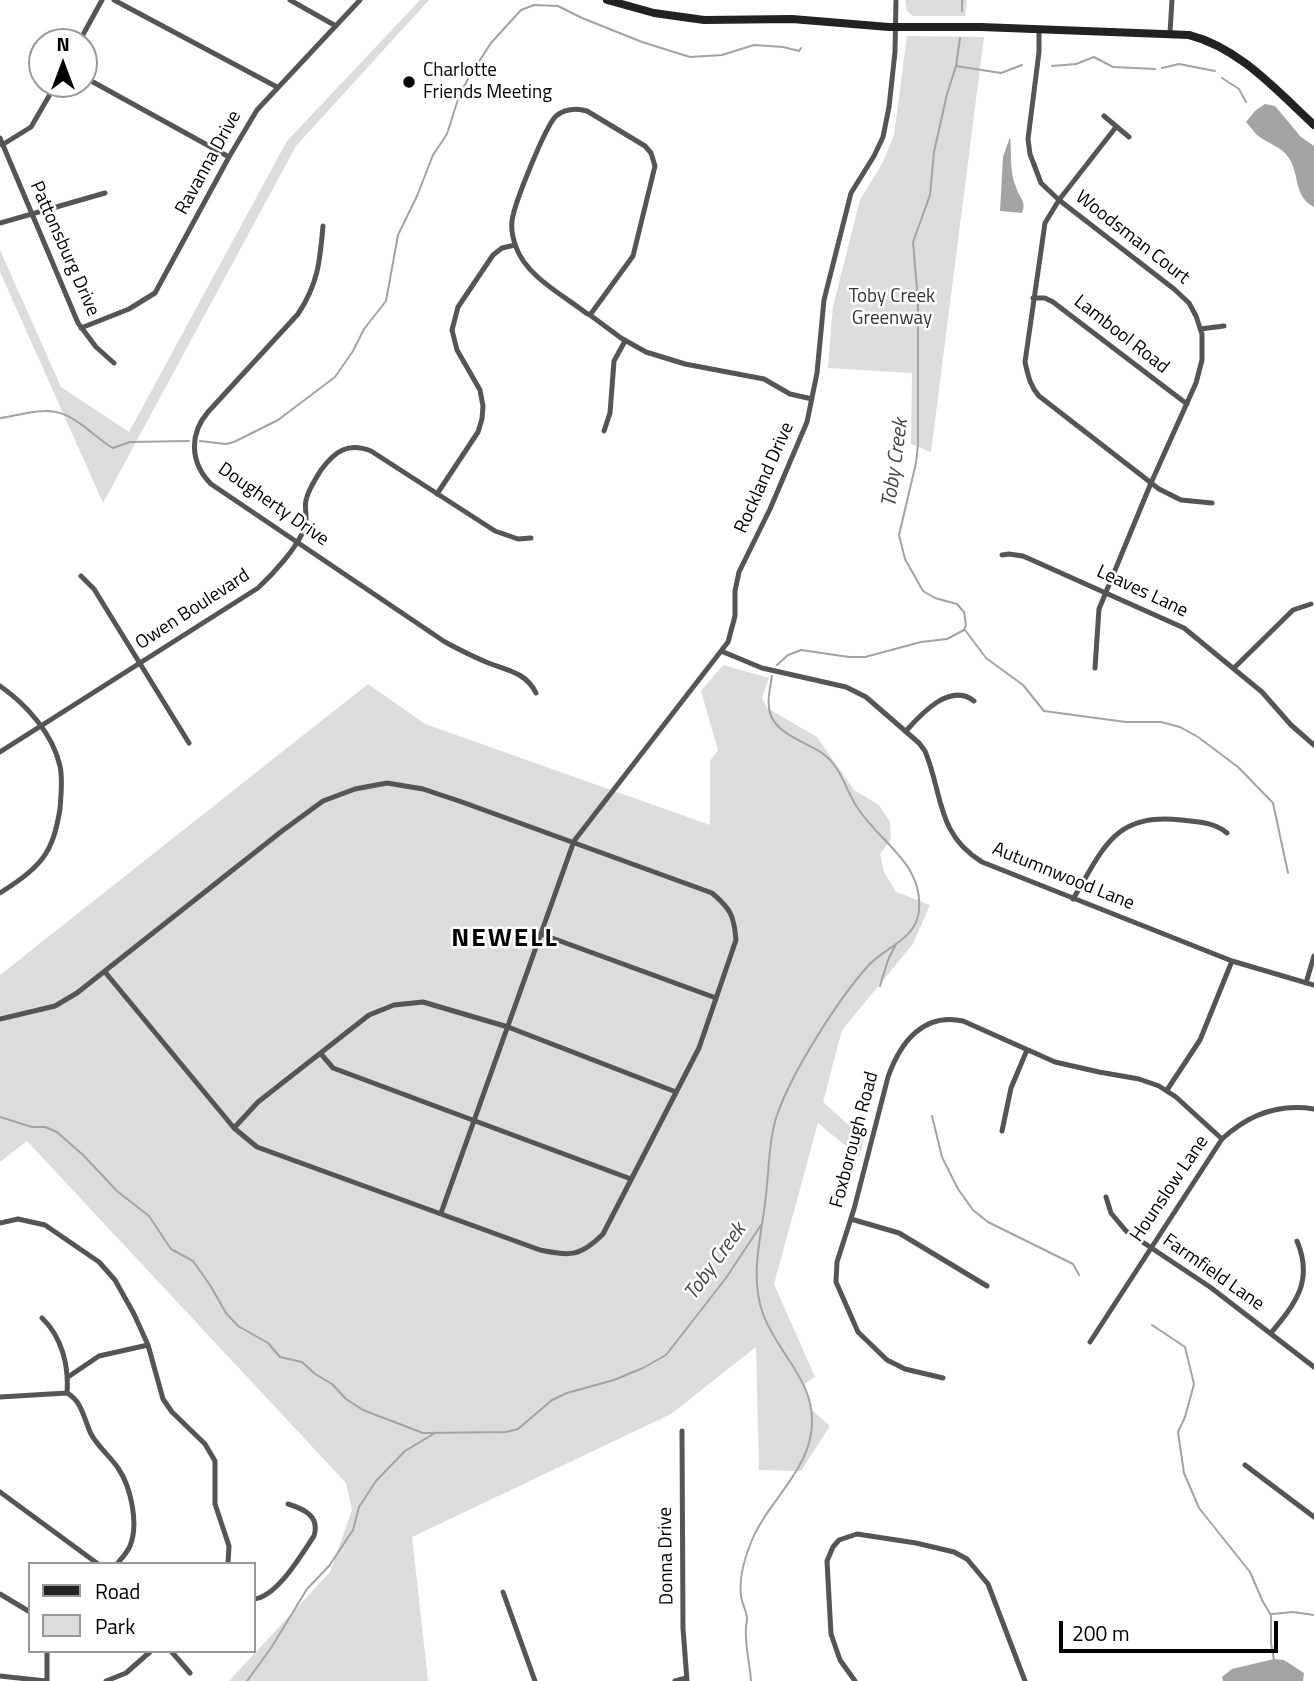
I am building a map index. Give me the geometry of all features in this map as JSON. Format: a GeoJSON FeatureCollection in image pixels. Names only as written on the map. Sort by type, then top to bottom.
{"type":"FeatureCollection","features":[{"type":"Feature","properties":{"kind":"street"},"geometry":{"type":"LineString","coordinates":[[87,28],[102,0]]}},
{"type":"Feature","properties":{"kind":"street"},"geometry":{"type":"LineString","coordinates":[[114,0],[277,87]]}},
{"type":"Feature","properties":{"kind":"street"},"geometry":{"type":"LineString","coordinates":[[290,0],[336,26]]}},
{"type":"Feature","properties":{"kind":"street","name":"Ravanna Drive"},"geometry":{"type":"LineString","coordinates":[[81,328],[129,309],[155,293],[257,110],[360,0]]}},
{"type":"Feature","properties":{"kind":"street"},"geometry":{"type":"LineString","coordinates":[[607,0],[630,3],[654,13],[704,20],[792,19],[856,26],[1170,33],[1201,38],[1233,54],[1314,125]]}},
{"type":"Feature","properties":{"kind":"street","name":"Rockland Drive"},"geometry":{"type":"LineString","coordinates":[[441,1213],[574,841],[728,642],[733,627],[739,572],[796,450],[812,399],[824,300],[851,194],[877,150],[886,123],[896,27],[896,0]]}},
{"type":"Feature","properties":{"kind":"street"},"geometry":{"type":"LineString","coordinates":[[1170,33],[1171,0]]}},
{"type":"Feature","properties":{"kind":"street","name":"Woodsman Court"},"geometry":{"type":"LineString","coordinates":[[1039,29],[1039,52],[1029,128],[1030,154],[1041,183],[1174,289],[1189,303],[1200,329],[1202,360],[1196,383],[1105,592],[1097,619],[1095,668]]}},
{"type":"Feature","properties":{"kind":"street"},"geometry":{"type":"LineString","coordinates":[[98,85],[229,157]]}},
{"type":"Feature","properties":{"kind":"street"},"geometry":{"type":"LineString","coordinates":[[1,142],[31,127],[48,98]]}},
{"type":"Feature","properties":{"kind":"street"},"geometry":{"type":"LineString","coordinates":[[590,316],[626,268],[636,249],[654,174],[652,157],[645,146],[587,111],[570,110],[556,117],[548,127],[513,216],[512,233],[515,245],[529,268],[590,316],[625,341],[664,359],[764,379],[790,394],[812,399]]}},
{"type":"Feature","properties":{"kind":"street"},"geometry":{"type":"LineString","coordinates":[[1104,116],[1129,136]]}},
{"type":"Feature","properties":{"kind":"street"},"geometry":{"type":"LineString","coordinates":[[1116,127],[1059,200],[1043,231],[1025,362],[1032,389],[1151,484],[1181,500],[1212,503]]}},
{"type":"Feature","properties":{"kind":"street","name":"Pattonsburg Drive"},"geometry":{"type":"LineString","coordinates":[[1,142],[81,328],[96,347],[114,363]]}},
{"type":"Feature","properties":{"kind":"street"},"geometry":{"type":"LineString","coordinates":[[0,223],[105,193]]}},
{"type":"Feature","properties":{"kind":"street","name":"Dougherty Drive"},"geometry":{"type":"LineString","coordinates":[[323,226],[316,279],[306,302],[198,426],[194,440],[196,461],[211,484],[445,642],[522,676],[532,684],[536,693]]}},
{"type":"Feature","properties":{"kind":"street"},"geometry":{"type":"LineString","coordinates":[[437,494],[478,432],[483,413],[480,390],[456,346],[452,330],[454,315],[493,255],[502,248],[515,245]]}},
{"type":"Feature","properties":{"kind":"street","name":"Lambool Road"},"geometry":{"type":"LineString","coordinates":[[1033,298],[1045,298],[1053,302],[1187,404]]}},
{"type":"Feature","properties":{"kind":"street"},"geometry":{"type":"LineString","coordinates":[[1200,329],[1224,326]]}},
{"type":"Feature","properties":{"kind":"street"},"geometry":{"type":"LineString","coordinates":[[604,431],[610,413],[614,361],[625,341]]}},
{"type":"Feature","properties":{"kind":"street","name":"Owen Boulevard"},"geometry":{"type":"LineString","coordinates":[[0,752],[258,588],[296,542],[306,523],[306,503],[312,484],[331,456],[343,449],[355,446],[371,451],[509,537],[531,538]]}},
{"type":"Feature","properties":{"kind":"street","name":"Leaves Lane"},"geometry":{"type":"LineString","coordinates":[[1002,555],[1017,554],[1184,628],[1262,692],[1314,745]]}},
{"type":"Feature","properties":{"kind":"street"},"geometry":{"type":"LineString","coordinates":[[81,576],[94,589],[189,743]]}},
{"type":"Feature","properties":{"kind":"street"},"geometry":{"type":"LineString","coordinates":[[1234,668],[1293,610],[1311,604]]}},
{"type":"Feature","properties":{"kind":"street","name":"Autumnwood Lane"},"geometry":{"type":"LineString","coordinates":[[721,651],[762,667],[846,687],[866,697],[925,751],[948,828],[965,851],[982,862],[1232,961],[1314,985]]}},
{"type":"Feature","properties":{"kind":"street"},"geometry":{"type":"LineString","coordinates":[[0,686],[26,708],[41,726],[57,754],[62,784],[58,822],[51,846],[40,862],[0,893]]}},
{"type":"Feature","properties":{"kind":"street"},"geometry":{"type":"LineString","coordinates":[[906,731],[920,715],[938,702],[960,695],[974,701]]}},
{"type":"Feature","properties":{"kind":"street"},"geometry":{"type":"LineString","coordinates":[[0,1019],[55,1006],[105,972],[323,801],[355,789],[387,783],[423,789],[574,841],[712,893],[728,907],[736,940],[699,1048],[603,1234],[587,1250],[567,1255],[540,1250],[257,1147],[234,1128],[105,972]]}},
{"type":"Feature","properties":{"kind":"street"},"geometry":{"type":"LineString","coordinates":[[1073,899],[1113,837],[1138,821],[1155,818],[1210,824],[1227,834]]}},
{"type":"Feature","properties":{"kind":"street"},"geometry":{"type":"LineString","coordinates":[[541,934],[716,998]]}},
{"type":"Feature","properties":{"kind":"street"},"geometry":{"type":"LineString","coordinates":[[1306,983],[1314,956]]}},
{"type":"Feature","properties":{"kind":"street"},"geometry":{"type":"LineString","coordinates":[[1167,1090],[1200,1040],[1232,961]]}},
{"type":"Feature","properties":{"kind":"street"},"geometry":{"type":"LineString","coordinates":[[234,1128],[258,1102],[369,1014],[394,1005],[423,1002],[508,1027],[676,1091]]}},
{"type":"Feature","properties":{"kind":"street","name":"Foxborough Road"},"geometry":{"type":"LineString","coordinates":[[943,1377],[905,1369],[887,1360],[867,1342],[854,1324],[838,1292],[835,1272],[888,1077],[895,1058],[910,1036],[926,1024],[953,1019],[1055,1062],[1139,1079],[1167,1090],[1222,1139]]}},
{"type":"Feature","properties":{"kind":"street"},"geometry":{"type":"LineString","coordinates":[[1002,1130],[1011,1088],[1027,1050]]}},
{"type":"Feature","properties":{"kind":"street"},"geometry":{"type":"LineString","coordinates":[[321,1054],[333,1068],[631,1179]]}},
{"type":"Feature","properties":{"kind":"street","name":"Hounslow Lane"},"geometry":{"type":"LineString","coordinates":[[1090,1342],[1222,1139],[1245,1121],[1268,1110],[1293,1107],[1314,1109]]}},
{"type":"Feature","properties":{"kind":"street","name":"Farmfield Lane"},"geometry":{"type":"LineString","coordinates":[[1106,1196],[1111,1213],[1121,1227],[1201,1280],[1314,1367]]}},
{"type":"Feature","properties":{"kind":"street"},"geometry":{"type":"LineString","coordinates":[[0,1223],[18,1219],[45,1225],[99,1262],[122,1290],[148,1345],[163,1399],[172,1412],[205,1444],[215,1461],[215,1504],[229,1546],[228,1562]]}},
{"type":"Feature","properties":{"kind":"street"},"geometry":{"type":"LineString","coordinates":[[851,1219],[899,1233],[987,1286]]}},
{"type":"Feature","properties":{"kind":"street"},"geometry":{"type":"LineString","coordinates":[[1271,1333],[1296,1302],[1305,1282],[1304,1258],[1297,1241]]}},
{"type":"Feature","properties":{"kind":"street"},"geometry":{"type":"LineString","coordinates":[[43,1318],[55,1333],[68,1377],[66,1393]]}},
{"type":"Feature","properties":{"kind":"street"},"geometry":{"type":"LineString","coordinates":[[68,1377],[99,1356],[148,1345]]}},
{"type":"Feature","properties":{"kind":"street"},"geometry":{"type":"LineString","coordinates":[[0,1396],[66,1393],[76,1400],[90,1432],[120,1470],[127,1488],[133,1518],[133,1536],[128,1550],[119,1562]]}},
{"type":"Feature","properties":{"kind":"street","name":"Donna Drive"},"geometry":{"type":"LineString","coordinates":[[682,1431],[687,1680]]}},
{"type":"Feature","properties":{"kind":"street"},"geometry":{"type":"LineString","coordinates":[[1245,1465],[1314,1517]]}},
{"type":"Feature","properties":{"kind":"street"},"geometry":{"type":"LineString","coordinates":[[0,1492],[96,1562]]}},
{"type":"Feature","properties":{"kind":"street"},"geometry":{"type":"LineString","coordinates":[[256,1599],[274,1590],[314,1536],[316,1527],[310,1514],[288,1504]]}},
{"type":"Feature","properties":{"kind":"street"},"geometry":{"type":"LineString","coordinates":[[855,1681],[840,1660],[831,1634],[827,1561],[839,1540],[857,1534],[929,1546],[954,1552],[967,1559],[988,1584],[1025,1681]]}},
{"type":"Feature","properties":{"kind":"street"},"geometry":{"type":"LineString","coordinates":[[503,1592],[535,1681]]}},
{"type":"Feature","properties":{"kind":"street"},"geometry":{"type":"LineString","coordinates":[[0,1594],[28,1611]]}},
{"type":"Feature","properties":{"kind":"street"},"geometry":{"type":"LineString","coordinates":[[0,1676],[46,1681],[47,1653]]}},
{"type":"Feature","properties":{"kind":"street"},"geometry":{"type":"LineString","coordinates":[[106,1681],[126,1673],[149,1653]]}},
{"type":"Feature","properties":{"kind":"street"},"geometry":{"type":"LineString","coordinates":[[173,1653],[190,1673]]}},
{"type":"Feature","properties":{"kind":"street"},"geometry":{"type":"LineString","coordinates":[[675,1681],[687,1680]]}},
{"type":"Feature","properties":{"kind":"green space"},"geometry":{"type":"Polygon","coordinates":[[[420,0],[429,0],[296,146],[103,503],[0,272],[0,250],[61,387],[129,432],[287,141],[420,0]]]}},
{"type":"Feature","properties":{"kind":"green space"},"geometry":{"type":"Polygon","coordinates":[[[905,0],[967,0],[965,16],[913,16],[907,11],[905,0]]]}},
{"type":"Feature","properties":{"kind":"green space","name":"Toby Creek Greenway"},"geometry":{"type":"Polygon","coordinates":[[[907,36],[984,37],[931,452],[911,444],[912,373],[828,368],[833,306],[860,200],[883,162],[894,135],[907,36]]]}},
{"type":"Feature","properties":{"kind":"green space"},"geometry":{"type":"Polygon","coordinates":[[[723,665],[769,678],[762,698],[767,708],[817,737],[854,790],[879,805],[890,822],[891,839],[880,854],[884,872],[894,891],[930,905],[913,944],[842,1030],[823,1102],[864,1139],[859,1157],[818,1123],[774,1284],[815,1377],[803,1385],[812,1410],[830,1426],[801,1471],[759,1470],[756,1347],[671,1414],[412,1537],[428,1681],[229,1681],[330,1572],[352,1510],[346,1483],[27,1141],[0,1162],[0,975],[368,684],[425,724],[710,825],[710,761],[718,750],[701,691],[723,665]]]}},
{"type":"Feature","properties":{"kind":"shaded area"},"geometry":{"type":"Polygon","coordinates":[[[1265,104],[1275,106],[1301,137],[1314,146],[1314,207],[1303,197],[1286,154],[1257,135],[1246,122],[1265,104]]]}},
{"type":"Feature","properties":{"kind":"shaded area"},"geometry":{"type":"Polygon","coordinates":[[[1010,137],[1012,174],[1023,203],[1022,213],[1000,211],[1003,157],[1010,137]]]}},
{"type":"Feature","properties":{"kind":"shaded area"},"geometry":{"type":"Polygon","coordinates":[[[1274,1659],[1284,1660],[1304,1673],[1303,1681],[1223,1681],[1222,1677],[1232,1669],[1274,1659]]]}},
{"type":"Feature","properties":{"kind":"waterway","name":"Toby Creek"},"geometry":{"type":"LineString","coordinates":[[962,0],[962,11]]}},
{"type":"Feature","properties":{"kind":"waterway"},"geometry":{"type":"LineString","coordinates":[[200,441],[226,444],[234,442],[278,420],[335,377],[364,329],[386,301],[398,235],[433,155],[447,134],[459,96],[491,43],[521,10],[534,5],[558,6],[642,42],[690,57],[722,55],[754,45],[799,51],[801,48]]}},
{"type":"Feature","properties":{"kind":"waterway","name":"Toby Creek"},"geometry":{"type":"LineString","coordinates":[[777,665],[788,655],[801,650],[865,657],[921,642],[947,639],[964,630],[966,625],[964,612],[957,604],[935,598],[923,591],[905,559],[899,535],[918,445],[918,301],[913,242],[930,195],[934,152],[956,66],[960,38]]}},
{"type":"Feature","properties":{"kind":"waterway"},"geometry":{"type":"LineString","coordinates":[[1052,66],[1076,64],[1094,57],[1113,67],[1155,69]]}},
{"type":"Feature","properties":{"kind":"waterway"},"geometry":{"type":"LineString","coordinates":[[1162,68],[1179,64],[1215,71]]}},
{"type":"Feature","properties":{"kind":"waterway"},"geometry":{"type":"LineString","coordinates":[[956,66],[1001,73],[1022,65]]}},
{"type":"Feature","properties":{"kind":"waterway"},"geometry":{"type":"LineString","coordinates":[[1222,78],[1239,89],[1246,102]]}},
{"type":"Feature","properties":{"kind":"waterway"},"geometry":{"type":"LineString","coordinates":[[0,418],[49,411],[64,414],[113,448],[130,442],[189,441]]}},
{"type":"Feature","properties":{"kind":"waterway"},"geometry":{"type":"LineString","coordinates":[[965,630],[986,658],[1023,685],[1044,711],[1126,722],[1161,722],[1180,727],[1238,767],[1273,803],[1288,873]]}},
{"type":"Feature","properties":{"kind":"waterway","name":"Toby Creek"},"geometry":{"type":"LineString","coordinates":[[751,1681],[741,1576],[756,1531],[807,1449],[812,1416],[804,1385],[763,1314],[757,1285],[758,1255],[774,1124],[793,1079],[829,1017],[867,967],[912,929],[919,910],[919,894],[908,867],[859,810],[835,766],[822,753],[786,733],[775,723],[769,707],[772,676]]}},
{"type":"Feature","properties":{"kind":"waterway"},"geometry":{"type":"LineString","coordinates":[[880,986],[896,944]]}},
{"type":"Feature","properties":{"kind":"waterway"},"geometry":{"type":"LineString","coordinates":[[932,1116],[942,1157],[958,1189],[973,1210],[988,1222],[1073,1264],[1079,1275]]}},
{"type":"Feature","properties":{"kind":"waterway"},"geometry":{"type":"LineString","coordinates":[[0,1117],[57,1132],[117,1191],[149,1216],[171,1249],[193,1261],[226,1313],[238,1326],[268,1343],[280,1357],[302,1362],[363,1410],[423,1433],[506,1432],[518,1429],[552,1400],[614,1380],[666,1355],[726,1278],[761,1225]]}},
{"type":"Feature","properties":{"kind":"waterway"},"geometry":{"type":"LineString","coordinates":[[1152,1325],[1185,1347],[1194,1384],[1178,1432],[1184,1473],[1199,1508],[1250,1572],[1271,1615],[1274,1660]]}},
{"type":"Feature","properties":{"kind":"waterway","name":"Toby Creek"},"geometry":{"type":"LineString","coordinates":[[247,1681],[307,1589],[329,1566],[353,1530],[359,1507],[376,1481],[405,1451],[435,1433]]}},
{"type":"Feature","properties":{"kind":"waterway"},"geometry":{"type":"LineString","coordinates":[[1272,1614],[1293,1612],[1314,1615]]}},
{"type":"Feature","properties":{"kind":"place","name":"Charlotte Friends Meeting"},"geometry":{"type":"Point","coordinates":[409,82]}},
{"type":"Feature","properties":{"kind":"district","name":"NEWELL"},"geometry":{"type":"Point","coordinates":[505,940]}}]}
